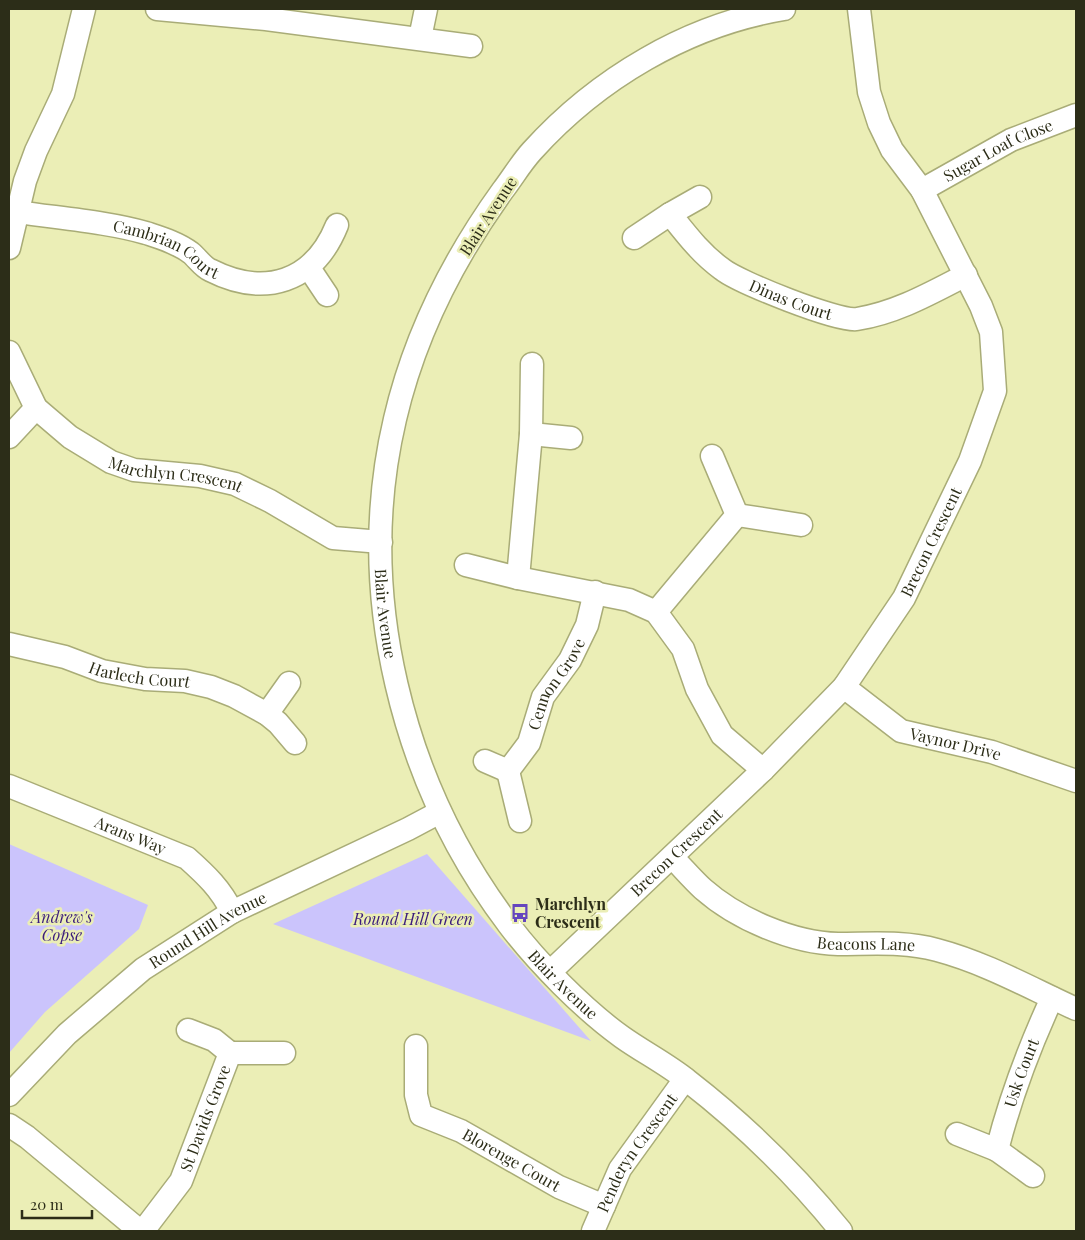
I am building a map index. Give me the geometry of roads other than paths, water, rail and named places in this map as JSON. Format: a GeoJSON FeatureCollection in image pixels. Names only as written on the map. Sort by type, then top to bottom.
{"type":"FeatureCollection","features":[{"type":"Feature","properties":{"kind":"street"},"geometry":{"type":"LineString","coordinates":[[9,248],[25,181],[36,151],[63,94],[84,9]]}},
{"type":"Feature","properties":{"kind":"street"},"geometry":{"type":"LineString","coordinates":[[156,9],[266,19],[471,46]]}},
{"type":"Feature","properties":{"kind":"street"},"geometry":{"type":"LineString","coordinates":[[420,38],[426,9]]}},
{"type":"Feature","properties":{"kind":"street","name":"Blair Avenue"},"geometry":{"type":"LineString","coordinates":[[784,9],[722,16],[612,80],[568,115],[530,153],[480,222],[442,290],[408,374],[394,421],[385,484],[381,542],[385,619],[396,684],[420,765],[440,812],[473,870],[509,925],[550,972],[617,1033],[685,1078],[764,1144],[807,1188],[841,1231]]}},
{"type":"Feature","properties":{"kind":"street","name":"Brecon Crescent"},"geometry":{"type":"LineString","coordinates":[[550,972],[763,770],[844,687],[904,598],[970,461],[994,391],[991,332],[966,275],[922,190],[892,150],[879,123],[869,92],[859,9]]}},
{"type":"Feature","properties":{"kind":"street","name":"Sugar Loaf Close"},"geometry":{"type":"LineString","coordinates":[[922,190],[1011,140],[1076,115]]}},
{"type":"Feature","properties":{"kind":"street"},"geometry":{"type":"LineString","coordinates":[[634,238],[700,197]]}},
{"type":"Feature","properties":{"kind":"street","name":"Cambrian Court"},"geometry":{"type":"LineString","coordinates":[[18,212],[143,232],[182,248],[208,269],[234,280],[252,284],[272,283],[291,277],[309,268],[321,256],[337,225]]}},
{"type":"Feature","properties":{"kind":"street","name":"Dinas Court"},"geometry":{"type":"LineString","coordinates":[[670,214],[702,253],[724,271],[796,303],[854,320],[900,307],[966,275]]}},
{"type":"Feature","properties":{"kind":"street"},"geometry":{"type":"LineString","coordinates":[[309,268],[327,294]]}},
{"type":"Feature","properties":{"kind":"street","name":"Marchlyn Crescent"},"geometry":{"type":"LineString","coordinates":[[9,352],[36,408],[70,437],[111,462],[134,470],[200,476],[235,484],[270,501],[333,538],[381,542]]}},
{"type":"Feature","properties":{"kind":"street"},"geometry":{"type":"LineString","coordinates":[[518,578],[531,434],[532,364]]}},
{"type":"Feature","properties":{"kind":"street"},"geometry":{"type":"LineString","coordinates":[[9,437],[36,408]]}},
{"type":"Feature","properties":{"kind":"street"},"geometry":{"type":"LineString","coordinates":[[531,434],[571,438]]}},
{"type":"Feature","properties":{"kind":"street"},"geometry":{"type":"LineString","coordinates":[[712,456],[737,515]]}},
{"type":"Feature","properties":{"kind":"street"},"geometry":{"type":"LineString","coordinates":[[737,515],[801,525]]}},
{"type":"Feature","properties":{"kind":"street"},"geometry":{"type":"LineString","coordinates":[[656,612],[737,515]]}},
{"type":"Feature","properties":{"kind":"street"},"geometry":{"type":"LineString","coordinates":[[466,565],[518,578],[629,600],[656,612],[682,649],[697,689],[722,735],[763,770]]}},
{"type":"Feature","properties":{"kind":"street","name":"Cennon Grove"},"geometry":{"type":"LineString","coordinates":[[508,771],[529,743],[543,697],[570,660],[588,624],[595,592]]}},
{"type":"Feature","properties":{"kind":"street","name":"Harlech Court"},"geometry":{"type":"LineString","coordinates":[[9,644],[65,657],[102,671],[145,679],[185,681],[211,687],[234,696],[267,714],[278,723],[295,743]]}},
{"type":"Feature","properties":{"kind":"street"},"geometry":{"type":"LineString","coordinates":[[267,714],[289,683]]}},
{"type":"Feature","properties":{"kind":"street","name":"Vaynor Drive"},"geometry":{"type":"LineString","coordinates":[[844,687],[901,731],[992,752],[1076,780]]}},
{"type":"Feature","properties":{"kind":"street"},"geometry":{"type":"LineString","coordinates":[[485,761],[508,771],[520,821]]}},
{"type":"Feature","properties":{"kind":"street","name":"Arans Way"},"geometry":{"type":"LineString","coordinates":[[9,786],[187,858],[209,877],[224,894],[232,912]]}},
{"type":"Feature","properties":{"kind":"street","name":"Round Hill Avenue"},"geometry":{"type":"LineString","coordinates":[[9,1095],[67,1034],[144,969],[232,912],[440,812]]}},
{"type":"Feature","properties":{"kind":"street","name":"Beacons Lane"},"geometry":{"type":"LineString","coordinates":[[672,856],[704,890],[740,915],[799,939],[836,944],[900,943],[936,950],[994,969],[1076,1009]]}},
{"type":"Feature","properties":{"kind":"street","name":"Usk Court"},"geometry":{"type":"LineString","coordinates":[[997,1150],[1010,1098],[1024,1060],[1052,998]]}},
{"type":"Feature","properties":{"kind":"street","name":"St Davids Grove"},"geometry":{"type":"LineString","coordinates":[[188,1030],[214,1040],[230,1054],[284,1053]]}},
{"type":"Feature","properties":{"kind":"street","name":"Blorenge Court"},"geometry":{"type":"LineString","coordinates":[[416,1046],[416,1094],[421,1115],[461,1131],[559,1187],[604,1206]]}},
{"type":"Feature","properties":{"kind":"street","name":"St Davids Grove"},"geometry":{"type":"LineString","coordinates":[[9,1125],[27,1137],[142,1231],[182,1180],[230,1054]]}},
{"type":"Feature","properties":{"kind":"street","name":"Penderyn Crescent"},"geometry":{"type":"LineString","coordinates":[[593,1231],[620,1169],[685,1078]]}},
{"type":"Feature","properties":{"kind":"street"},"geometry":{"type":"LineString","coordinates":[[957,1134],[997,1150],[1033,1176]]}},
{"type":"Feature","properties":{"kind":"place","name":"Marchlyn Crescent"},"geometry":{"type":"Point","coordinates":[520,913]}},
{"type":"Feature","properties":{"kind":"park label","name":"Round Hill Green"},"geometry":{"type":"Point","coordinates":[413,919]}},
{"type":"Feature","properties":{"kind":"park label","name":"Andrew's Copse"},"geometry":{"type":"Point","coordinates":[62,926]}}]}
